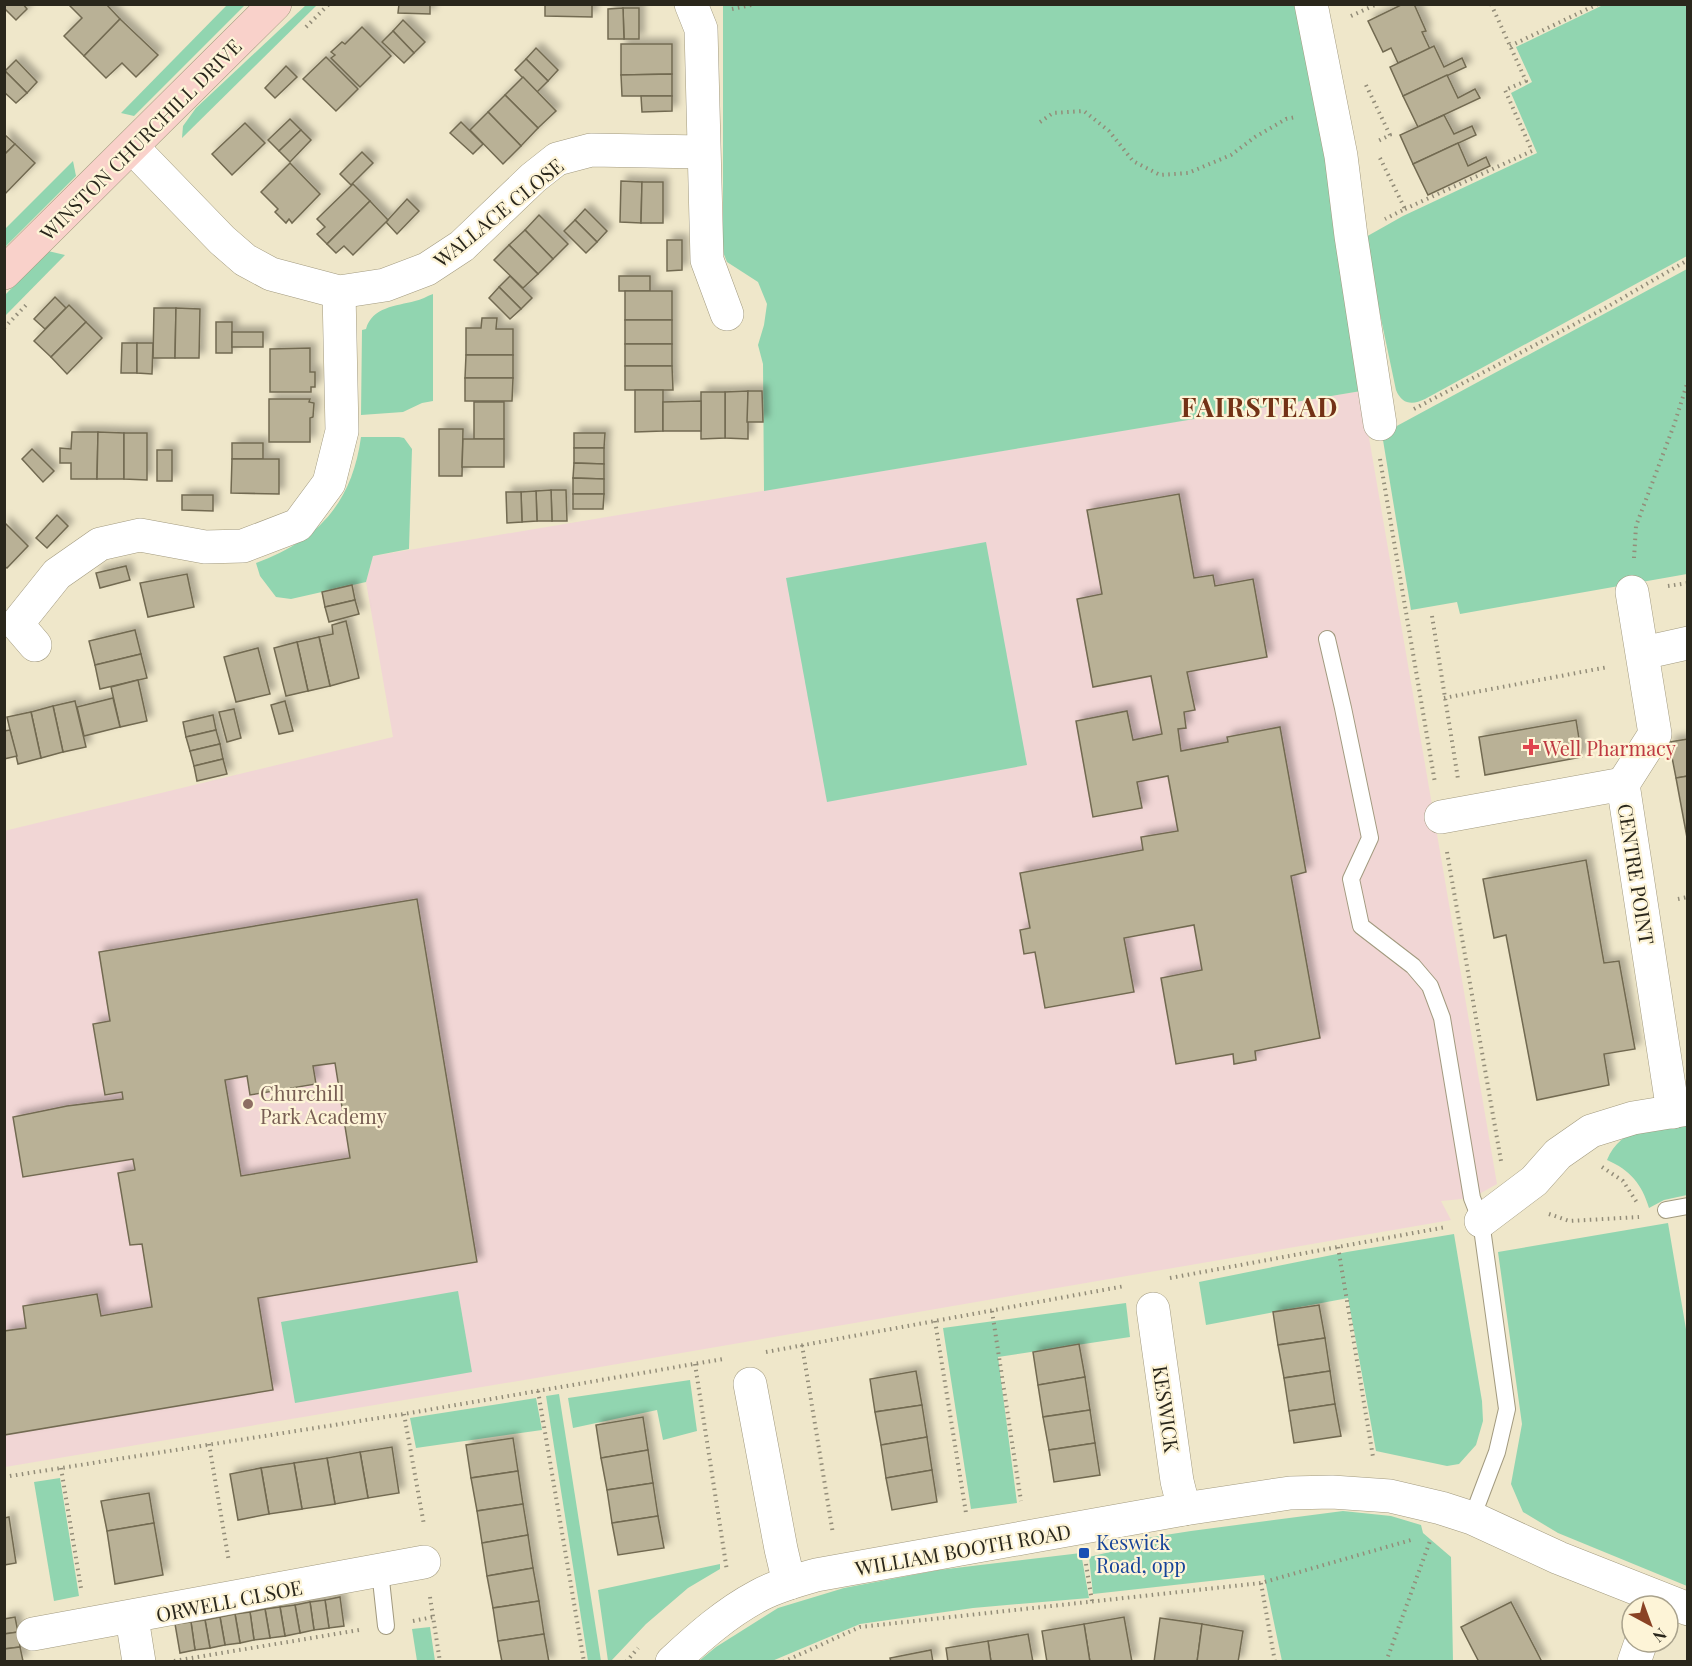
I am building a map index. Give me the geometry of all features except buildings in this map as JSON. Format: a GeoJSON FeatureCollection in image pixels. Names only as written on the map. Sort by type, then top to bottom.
{"type":"FeatureCollection","features":[{"type":"Feature","properties":{"kind":"street","name":"WINSTON CHURCHILL DRIVE"},"geometry":{"type":"LineString","coordinates":[[4,273],[275,4]]}},
{"type":"Feature","properties":{"kind":"street"},"geometry":{"type":"LineString","coordinates":[[691,4],[701,29],[702,152],[707,260],[727,314]]}},
{"type":"Feature","properties":{"kind":"street"},"geometry":{"type":"LineString","coordinates":[[1311,4],[1341,156],[1380,424]]}},
{"type":"Feature","properties":{"kind":"street","name":"WALLACE CLOSE"},"geometry":{"type":"LineString","coordinates":[[132,147],[222,240],[245,260],[271,274],[339,292],[384,285],[427,269],[462,246],[557,159],[591,150],[702,152]]}},
{"type":"Feature","properties":{"kind":"street"},"geometry":{"type":"LineString","coordinates":[[19,627],[57,574],[100,544],[140,535],[205,547],[243,546],[298,525],[329,483],[342,431],[339,292]]}},
{"type":"Feature","properties":{"kind":"street"},"geometry":{"type":"LineString","coordinates":[[1623,784],[1655,734],[1632,592]]}},
{"type":"Feature","properties":{"kind":"street"},"geometry":{"type":"LineString","coordinates":[[1643,657],[1688,644]]}},
{"type":"Feature","properties":{"kind":"street","name":"CENTRE POINT"},"geometry":{"type":"LineString","coordinates":[[1452,815],[1623,784],[1680,1111]]}},
{"type":"Feature","properties":{"kind":"street"},"geometry":{"type":"LineString","coordinates":[[1481,1221],[1534,1181],[1558,1154],[1591,1131],[1633,1118],[1680,1111]]}},
{"type":"Feature","properties":{"kind":"street","name":"KESWICK"},"geometry":{"type":"LineString","coordinates":[[1153,1309],[1177,1481],[1184,1509]]}},
{"type":"Feature","properties":{"kind":"street"},"geometry":{"type":"LineString","coordinates":[[750,1384],[789,1583]]}},
{"type":"Feature","properties":{"kind":"street","name":"WILLIAM BOOTH ROAD"},"geometry":{"type":"LineString","coordinates":[[672,1662],[720,1620],[759,1595],[816,1575],[1184,1509],[1290,1493],[1332,1492],[1390,1496],[1441,1508],[1472,1518],[1642,1594]]}},
{"type":"Feature","properties":{"kind":"street","name":"ORWELL CLSOE"},"geometry":{"type":"LineString","coordinates":[[33,1634],[132,1618],[424,1563]]}},
{"type":"Feature","properties":{"kind":"street"},"geometry":{"type":"LineString","coordinates":[[132,1618],[139,1662]]}},
{"type":"Feature","properties":{"kind":"lane"},"geometry":{"type":"LineString","coordinates":[[1327,639],[1370,838],[1351,879],[1361,926],[1413,966],[1430,986],[1442,1018],[1472,1198],[1481,1221],[1507,1409],[1497,1452],[1472,1518]]}},
{"type":"Feature","properties":{"kind":"lane"},"geometry":{"type":"LineString","coordinates":[[1666,1210],[1688,1206]]}},
{"type":"Feature","properties":{"kind":"lane"},"geometry":{"type":"LineString","coordinates":[[380,1571],[386,1626]]}},
{"type":"Feature","properties":{"kind":"path"},"geometry":{"type":"LineString","coordinates":[[1405,209],[1532,151],[1505,90],[1526,81],[1491,4]]}},
{"type":"Feature","properties":{"kind":"path"},"geometry":{"type":"LineString","coordinates":[[1510,46],[1598,4]]}},
{"type":"Feature","properties":{"kind":"path"},"geometry":{"type":"LineString","coordinates":[[1040,122],[1053,113],[1084,111],[1109,131],[1133,161],[1160,175],[1188,173],[1231,155],[1255,137],[1286,119],[1332,110]]}},
{"type":"Feature","properties":{"kind":"path"},"geometry":{"type":"LineString","coordinates":[[1380,424],[1418,407],[1577,323],[1688,260]]}},
{"type":"Feature","properties":{"kind":"path"},"geometry":{"type":"LineString","coordinates":[[1688,381],[1636,526],[1632,592],[1688,583]]}},
{"type":"Feature","properties":{"kind":"path"},"geometry":{"type":"LineString","coordinates":[[1432,616],[1444,698],[1452,815]]}},
{"type":"Feature","properties":{"kind":"path"},"geometry":{"type":"LineString","coordinates":[[1444,698],[1643,657]]}},
{"type":"Feature","properties":{"kind":"path"},"geometry":{"type":"LineString","coordinates":[[1508,1200],[1569,1221],[1644,1217],[1635,1197],[1623,1181],[1607,1169],[1558,1154]]}},
{"type":"Feature","properties":{"kind":"path"},"geometry":{"type":"LineString","coordinates":[[1338,1247],[1373,1457]]}},
{"type":"Feature","properties":{"kind":"path"},"geometry":{"type":"LineString","coordinates":[[992,1311],[1022,1505]]}},
{"type":"Feature","properties":{"kind":"path"},"geometry":{"type":"LineString","coordinates":[[935,1321],[967,1514]]}},
{"type":"Feature","properties":{"kind":"path"},"geometry":{"type":"LineString","coordinates":[[802,1345],[833,1535]]}},
{"type":"Feature","properties":{"kind":"path"},"geometry":{"type":"LineString","coordinates":[[695,1364],[728,1575]]}},
{"type":"Feature","properties":{"kind":"path"},"geometry":{"type":"LineString","coordinates":[[538,1391],[584,1662]]}},
{"type":"Feature","properties":{"kind":"path"},"geometry":{"type":"LineString","coordinates":[[404,1414],[429,1552],[424,1563],[440,1662]]}},
{"type":"Feature","properties":{"kind":"path"},"geometry":{"type":"LineString","coordinates":[[209,1444],[235,1599]]}},
{"type":"Feature","properties":{"kind":"path"},"geometry":{"type":"LineString","coordinates":[[61,1468],[87,1625]]}},
{"type":"Feature","properties":{"kind":"path"},"geometry":{"type":"LineString","coordinates":[[783,1662],[860,1628],[1261,1583],[1415,1539]]}},
{"type":"Feature","properties":{"kind":"path"},"geometry":{"type":"LineString","coordinates":[[1386,1662],[1431,1539],[1423,1539]]}},
{"type":"Feature","properties":{"kind":"path"},"geometry":{"type":"LineString","coordinates":[[1261,1583],[1275,1662]]}},
{"type":"Feature","properties":{"kind":"path"},"geometry":{"type":"LineString","coordinates":[[170,1662],[433,1617]]}},
{"type":"Feature","properties":{"kind":"shaded area"},"geometry":{"type":"Polygon","coordinates":[[[1361,391],[1497,1184],[1472,1198],[1441,1201],[1451,1220],[5,1467],[4,831],[393,737],[366,582],[373,556],[1361,391]]]}},
{"type":"Feature","properties":{"kind":"green space"},"geometry":{"type":"Polygon","coordinates":[[[227,5],[245,5],[134,116],[121,113],[227,5]]]}},
{"type":"Feature","properties":{"kind":"green space"},"geometry":{"type":"Polygon","coordinates":[[[306,5],[317,5],[182,138],[183,126],[196,108],[306,5]]]}},
{"type":"Feature","properties":{"kind":"green space"},"geometry":{"type":"Polygon","coordinates":[[[723,5],[1301,5],[1361,391],[764,491],[763,364],[758,345],[767,304],[758,282],[727,262],[723,252],[723,5]]]}},
{"type":"Feature","properties":{"kind":"green space"},"geometry":{"type":"Polygon","coordinates":[[[1603,5],[1687,5],[1687,256],[1425,399],[1412,403],[1401,399],[1396,390],[1364,238],[1403,216],[1537,153],[1511,93],[1532,82],[1516,47],[1603,5]]]}},
{"type":"Feature","properties":{"kind":"green space"},"geometry":{"type":"Polygon","coordinates":[[[73,161],[76,176],[5,247],[5,229],[73,161]]]}},
{"type":"Feature","properties":{"kind":"green space"},"geometry":{"type":"Polygon","coordinates":[[[48,251],[65,255],[5,316],[5,295],[48,251]]]}},
{"type":"Feature","properties":{"kind":"green space"},"geometry":{"type":"Polygon","coordinates":[[[1687,269],[1687,574],[1460,614],[1457,602],[1411,610],[1382,434],[1687,269]]]}},
{"type":"Feature","properties":{"kind":"green space"},"geometry":{"type":"Polygon","coordinates":[[[433,294],[433,401],[422,403],[403,412],[361,415],[362,330],[366,329],[369,322],[379,312],[433,294]]]}},
{"type":"Feature","properties":{"kind":"green space"},"geometry":{"type":"Polygon","coordinates":[[[361,437],[404,438],[412,449],[409,549],[373,556],[366,582],[291,599],[276,597],[260,576],[256,563],[297,543],[328,516],[350,481],[361,437]]]}},
{"type":"Feature","properties":{"kind":"green space"},"geometry":{"type":"Polygon","coordinates":[[[986,542],[1027,765],[827,802],[786,578],[986,542]]]}},
{"type":"Feature","properties":{"kind":"green space"},"geometry":{"type":"Polygon","coordinates":[[[1687,1120],[1687,1195],[1664,1200],[1649,1208],[1639,1185],[1629,1173],[1607,1160],[1613,1149],[1630,1134],[1652,1126],[1687,1120]]]}},
{"type":"Feature","properties":{"kind":"green space"},"geometry":{"type":"Polygon","coordinates":[[[1668,1223],[1687,1335],[1687,1586],[1558,1533],[1523,1512],[1511,1484],[1522,1424],[1498,1252],[1668,1223]]]}},
{"type":"Feature","properties":{"kind":"green space"},"geometry":{"type":"Polygon","coordinates":[[[1454,1234],[1482,1401],[1483,1421],[1476,1445],[1459,1464],[1447,1466],[1376,1451],[1348,1298],[1206,1325],[1199,1282],[1347,1252],[1454,1234]]]}},
{"type":"Feature","properties":{"kind":"green space"},"geometry":{"type":"Polygon","coordinates":[[[458,1291],[472,1372],[295,1403],[281,1322],[458,1291]]]}},
{"type":"Feature","properties":{"kind":"green space"},"geometry":{"type":"Polygon","coordinates":[[[1126,1303],[1130,1337],[998,1357],[1017,1503],[971,1509],[943,1328],[1126,1303]]]}},
{"type":"Feature","properties":{"kind":"green space"},"geometry":{"type":"Polygon","coordinates":[[[690,1380],[697,1431],[663,1440],[657,1410],[573,1428],[568,1398],[690,1380]]]}},
{"type":"Feature","properties":{"kind":"green space"},"geometry":{"type":"Polygon","coordinates":[[[559,1394],[601,1661],[588,1661],[546,1396],[559,1394]]]}},
{"type":"Feature","properties":{"kind":"green space"},"geometry":{"type":"Polygon","coordinates":[[[536,1398],[542,1430],[416,1448],[410,1418],[536,1398]]]}},
{"type":"Feature","properties":{"kind":"green space"},"geometry":{"type":"Polygon","coordinates":[[[60,1478],[79,1596],[54,1601],[34,1482],[60,1478]]]}},
{"type":"Feature","properties":{"kind":"green space"},"geometry":{"type":"Polygon","coordinates":[[[1343,1511],[1391,1516],[1421,1525],[1423,1533],[1451,1557],[1453,1661],[1282,1661],[1264,1575],[1093,1594],[1089,1557],[1114,1551],[1114,1543],[1343,1511]]]}},
{"type":"Feature","properties":{"kind":"green space"},"geometry":{"type":"Polygon","coordinates":[[[1081,1553],[1089,1598],[973,1608],[860,1624],[772,1661],[699,1661],[716,1647],[778,1608],[844,1588],[939,1570],[1081,1553]]]}},
{"type":"Feature","properties":{"kind":"green space"},"geometry":{"type":"Polygon","coordinates":[[[720,1564],[720,1569],[688,1588],[646,1624],[611,1661],[608,1661],[598,1590],[720,1564]]]}},
{"type":"Feature","properties":{"kind":"green space"},"geometry":{"type":"Polygon","coordinates":[[[430,1627],[435,1661],[417,1661],[412,1629],[430,1627]]]}},
{"type":"Feature","properties":{"kind":"place","name":"Well Pharmacy"},"geometry":{"type":"Point","coordinates":[1531,747]}},
{"type":"Feature","properties":{"kind":"place","name":"Churchill Park Academy"},"geometry":{"type":"Point","coordinates":[248,1104]}},
{"type":"Feature","properties":{"kind":"place","name":"Keswick Road, opp"},"geometry":{"type":"Point","coordinates":[1084,1553]}},
{"type":"Feature","properties":{"kind":"district","name":"FAIRSTEAD"},"geometry":{"type":"Point","coordinates":[1260,406]}}]}
